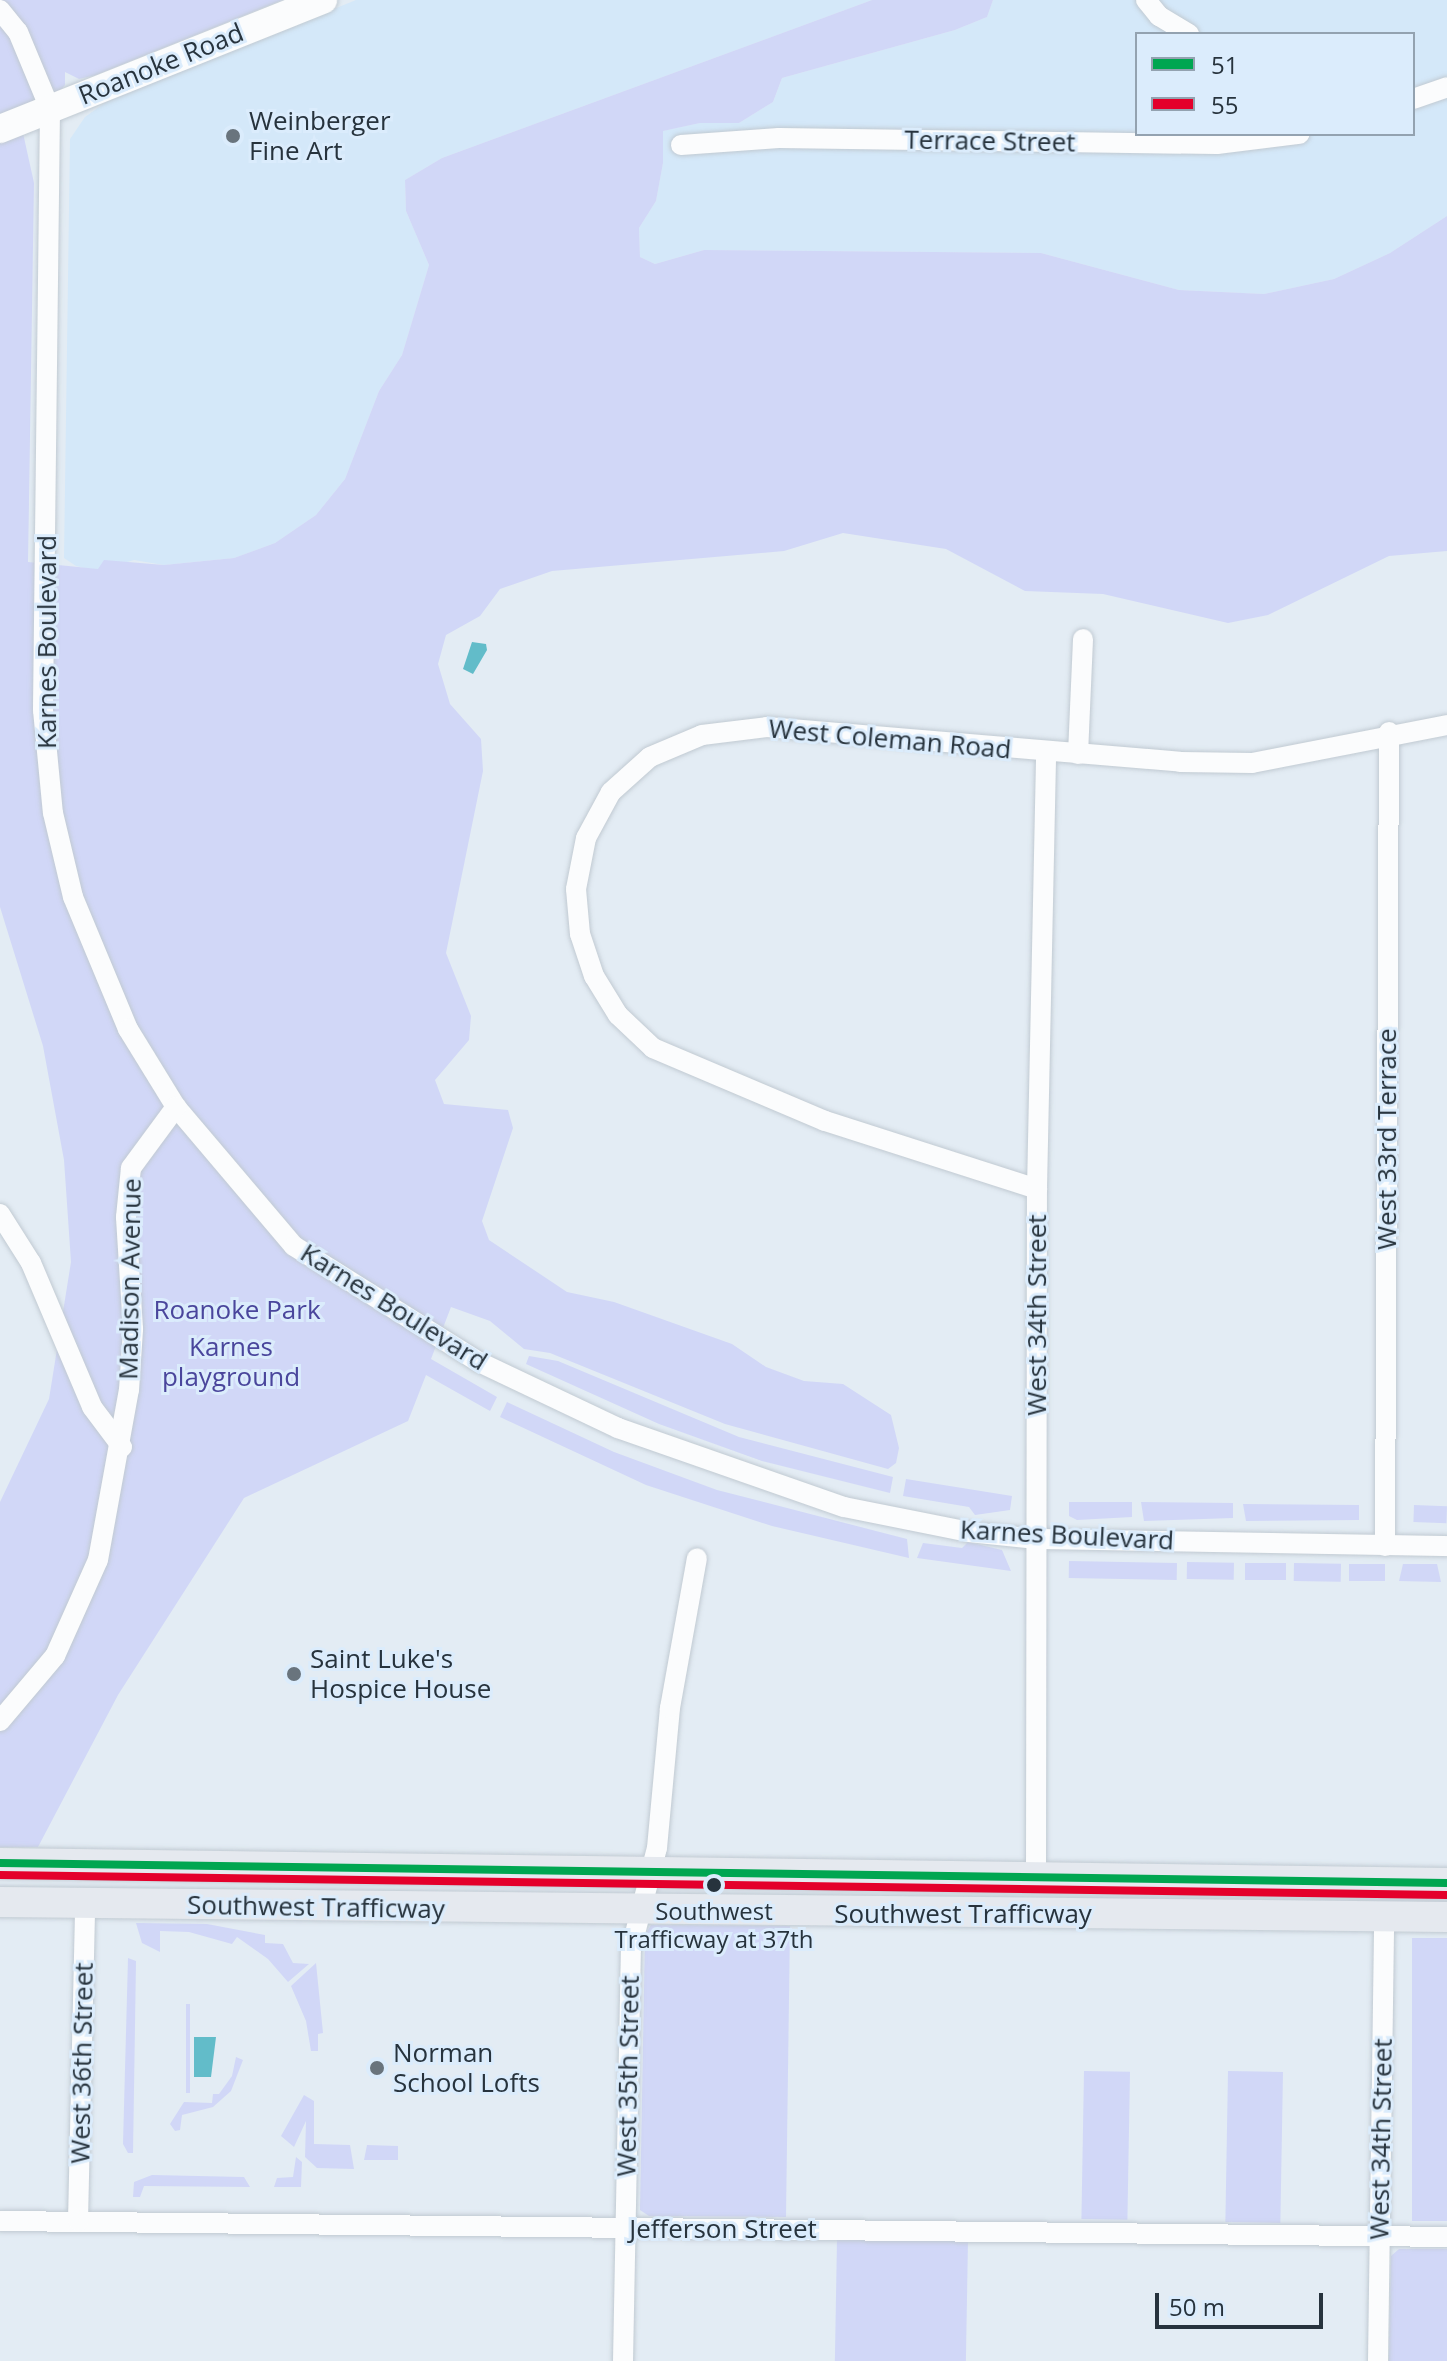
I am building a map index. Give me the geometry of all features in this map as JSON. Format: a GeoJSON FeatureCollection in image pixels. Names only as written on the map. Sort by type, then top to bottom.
{"type":"FeatureCollection","features":[{"type":"Feature","properties":{"kind":"main road","name":"Southwest Trafficway"},"geometry":{"type":"LineString","coordinates":[[0,1863],[1447,1883]]}},
{"type":"Feature","properties":{"kind":"main road","name":"Southwest Trafficway"},"geometry":{"type":"LineString","coordinates":[[0,1902],[638,1912],[1447,1917]]}},
{"type":"Feature","properties":{"kind":"street","name":"Roanoke Road"},"geometry":{"type":"LineString","coordinates":[[0,129],[323,0]]}},
{"type":"Feature","properties":{"kind":"street"},"geometry":{"type":"LineString","coordinates":[[1146,0],[1159,16],[1186,32]]}},
{"type":"Feature","properties":{"kind":"street","name":"Karnes Boulevard"},"geometry":{"type":"LineString","coordinates":[[0,10],[18,32],[50,109],[43,710],[53,813],[73,897],[128,1029],[176,1107],[294,1246],[479,1362],[618,1428],[844,1507],[969,1532],[1037,1539],[1447,1546]]}},
{"type":"Feature","properties":{"kind":"street"},"geometry":{"type":"LineString","coordinates":[[1415,98],[1447,87]]}},
{"type":"Feature","properties":{"kind":"street","name":"Terrace Street"},"geometry":{"type":"LineString","coordinates":[[681,145],[779,138],[1264,138]]}},
{"type":"Feature","properties":{"kind":"street"},"geometry":{"type":"LineString","coordinates":[[1078,754],[1083,639]]}},
{"type":"Feature","properties":{"kind":"street","name":"West Coleman Road"},"geometry":{"type":"LineString","coordinates":[[1037,1189],[825,1121],[653,1048],[618,1015],[594,976],[580,934],[576,889],[586,838],[611,792],[650,757],[702,735],[767,727],[1046,752],[1252,763],[1389,732],[1447,725]]}},
{"type":"Feature","properties":{"kind":"street","name":"West 33rd Terrace"},"geometry":{"type":"LineString","coordinates":[[1385,1546],[1389,732]]}},
{"type":"Feature","properties":{"kind":"street","name":"West 34th Street"},"geometry":{"type":"LineString","coordinates":[[1036,1878],[1037,1189],[1046,752]]}},
{"type":"Feature","properties":{"kind":"street","name":"Madison Avenue"},"geometry":{"type":"LineString","coordinates":[[0,1721],[55,1656],[80,1610],[108,1521],[122,1447],[133,1329],[126,1217],[131,1168],[176,1107]]}},
{"type":"Feature","properties":{"kind":"street"},"geometry":{"type":"LineString","coordinates":[[0,1214],[31,1263],[92,1407],[122,1447]]}},
{"type":"Feature","properties":{"kind":"street","name":"West 35th Street"},"geometry":{"type":"LineString","coordinates":[[623,2361],[631,1949],[648,1872],[657,1848],[670,1708],[697,1558]]}},
{"type":"Feature","properties":{"kind":"street","name":"West 36th Street"},"geometry":{"type":"LineString","coordinates":[[78,2221],[85,1904]]}},
{"type":"Feature","properties":{"kind":"street","name":"West 34th Street"},"geometry":{"type":"LineString","coordinates":[[1378,2361],[1384,1917]]}},
{"type":"Feature","properties":{"kind":"street","name":"Jefferson Street"},"geometry":{"type":"LineString","coordinates":[[0,2221],[1447,2237]]}},
{"type":"Feature","properties":{"kind":"shaded area"},"geometry":{"type":"Polygon","coordinates":[[[356,0],[872,0],[442,158],[405,180],[406,211],[429,265],[402,355],[379,391],[345,479],[316,515],[275,543],[234,558],[164,565],[134,560],[97,571],[76,566],[64,558],[70,139],[85,117],[106,102],[356,0]]]}},
{"type":"Feature","properties":{"kind":"shaded area"},"geometry":{"type":"Polygon","coordinates":[[[993,0],[1447,0],[1447,216],[1390,253],[1334,279],[1264,294],[1179,290],[1041,253],[704,250],[655,264],[640,257],[639,228],[656,201],[663,163],[662,131],[700,123],[739,123],[773,102],[782,78],[955,30],[987,17],[993,0]]]}},
{"type":"Feature","properties":{"kind":"shaded area"},"geometry":{"type":"Polygon","coordinates":[[[472,642],[486,644],[487,650],[473,674],[463,669],[472,642]]]}},
{"type":"Feature","properties":{"kind":"shaded area"},"geometry":{"type":"Polygon","coordinates":[[[194,2037],[216,2037],[211,2077],[194,2077],[194,2037]]]}},
{"type":"Feature","properties":{"kind":"green space"},"geometry":{"type":"Polygon","coordinates":[[[0,0],[282,0],[96,75],[79,79],[65,72],[65,85],[23,133],[34,183],[28,562],[98,569],[104,560],[164,565],[234,558],[275,543],[316,515],[345,479],[379,391],[402,355],[429,265],[406,211],[405,180],[442,158],[872,0],[993,0],[987,17],[955,30],[782,78],[773,102],[739,123],[700,123],[663,131],[663,163],[656,201],[639,228],[640,257],[655,264],[704,250],[1041,253],[1179,290],[1264,294],[1334,279],[1390,253],[1447,216],[1447,551],[1389,556],[1268,615],[1228,623],[1103,594],[1025,591],[946,549],[843,533],[784,551],[552,571],[500,589],[480,616],[446,635],[438,664],[450,704],[481,739],[483,771],[446,953],[471,1016],[469,1040],[435,1080],[444,1104],[508,1110],[513,1128],[482,1221],[489,1240],[567,1292],[614,1302],[732,1344],[766,1367],[804,1381],[843,1384],[891,1415],[899,1448],[896,1463],[888,1469],[725,1424],[550,1353],[524,1349],[490,1321],[451,1307],[431,1359],[497,1397],[490,1411],[426,1375],[408,1421],[244,1498],[118,1695],[38,1847],[0,1847],[0,1502],[49,1399],[71,1262],[64,1160],[43,1046],[0,907],[0,0]]]}},
{"type":"Feature","properties":{"kind":"green space"},"geometry":{"type":"Polygon","coordinates":[[[529,1356],[558,1361],[739,1437],[893,1477],[890,1493],[762,1461],[659,1424],[526,1364],[529,1356]]]}},
{"type":"Feature","properties":{"kind":"green space"},"geometry":{"type":"Polygon","coordinates":[[[507,1402],[614,1452],[717,1490],[907,1539],[909,1558],[772,1526],[646,1485],[500,1417],[507,1402]]]}},
{"type":"Feature","properties":{"kind":"green space"},"geometry":{"type":"Polygon","coordinates":[[[906,1479],[1012,1496],[1010,1510],[975,1515],[969,1507],[903,1496],[906,1479]]]}},
{"type":"Feature","properties":{"kind":"green space"},"geometry":{"type":"Polygon","coordinates":[[[1069,1502],[1132,1502],[1132,1517],[1077,1520],[1069,1516],[1069,1502]]]}},
{"type":"Feature","properties":{"kind":"green space"},"geometry":{"type":"Polygon","coordinates":[[[1141,1502],[1233,1503],[1233,1518],[1144,1521],[1141,1502]]]}},
{"type":"Feature","properties":{"kind":"green space"},"geometry":{"type":"Polygon","coordinates":[[[1243,1504],[1359,1505],[1359,1520],[1246,1521],[1243,1504]]]}},
{"type":"Feature","properties":{"kind":"green space"},"geometry":{"type":"Polygon","coordinates":[[[1414,1505],[1447,1506],[1446,1523],[1413,1522],[1414,1505]]]}},
{"type":"Feature","properties":{"kind":"green space"},"geometry":{"type":"Polygon","coordinates":[[[968,1542],[1002,1550],[1011,1571],[917,1558],[923,1543],[962,1548],[968,1542]]]}},
{"type":"Feature","properties":{"kind":"green space"},"geometry":{"type":"Polygon","coordinates":[[[1069,1561],[1177,1563],[1177,1580],[1069,1578],[1069,1561]]]}},
{"type":"Feature","properties":{"kind":"green space"},"geometry":{"type":"Polygon","coordinates":[[[1187,1562],[1234,1563],[1234,1580],[1187,1579],[1187,1562]]]}},
{"type":"Feature","properties":{"kind":"green space"},"geometry":{"type":"Polygon","coordinates":[[[1245,1563],[1286,1563],[1286,1580],[1245,1580],[1245,1563]]]}},
{"type":"Feature","properties":{"kind":"green space"},"geometry":{"type":"Polygon","coordinates":[[[1294,1563],[1341,1564],[1341,1582],[1294,1581],[1294,1563]]]}},
{"type":"Feature","properties":{"kind":"green space"},"geometry":{"type":"Polygon","coordinates":[[[1349,1564],[1385,1564],[1385,1581],[1349,1581],[1349,1564]]]}},
{"type":"Feature","properties":{"kind":"green space"},"geometry":{"type":"Polygon","coordinates":[[[1403,1564],[1437,1564],[1441,1582],[1399,1581],[1403,1564]]]}},
{"type":"Feature","properties":{"kind":"green space"},"geometry":{"type":"Polygon","coordinates":[[[136,1923],[207,1924],[265,1935],[265,1943],[283,1944],[293,1963],[309,1964],[288,1982],[268,1959],[237,1937],[232,1944],[189,1932],[160,1931],[160,1952],[142,1943],[136,1923]]]}},
{"type":"Feature","properties":{"kind":"green space"},"geometry":{"type":"Polygon","coordinates":[[[651,1925],[790,1926],[786,2217],[649,2216],[640,2210],[645,1935],[651,1925]]]}},
{"type":"Feature","properties":{"kind":"green space"},"geometry":{"type":"Polygon","coordinates":[[[1412,1938],[1447,1938],[1447,2221],[1412,2221],[1412,1938]]]}},
{"type":"Feature","properties":{"kind":"green space"},"geometry":{"type":"Polygon","coordinates":[[[128,1958],[136,1961],[133,2153],[128,2153],[123,2144],[128,1958]]]}},
{"type":"Feature","properties":{"kind":"green space"},"geometry":{"type":"Polygon","coordinates":[[[316,1963],[323,2033],[318,2034],[318,2051],[311,2051],[306,2021],[291,1986],[316,1963]]]}},
{"type":"Feature","properties":{"kind":"green space"},"geometry":{"type":"Polygon","coordinates":[[[186,2004],[190,2004],[190,2093],[186,2093],[186,2004]]]}},
{"type":"Feature","properties":{"kind":"green space"},"geometry":{"type":"Polygon","coordinates":[[[236,2057],[243,2060],[231,2091],[213,2107],[182,2115],[180,2130],[175,2131],[170,2124],[184,2102],[212,2103],[213,2094],[219,2094],[232,2076],[236,2057]]]}},
{"type":"Feature","properties":{"kind":"green space"},"geometry":{"type":"Polygon","coordinates":[[[1084,2071],[1130,2072],[1127,2220],[1081,2219],[1084,2071]]]}},
{"type":"Feature","properties":{"kind":"green space"},"geometry":{"type":"Polygon","coordinates":[[[1228,2071],[1283,2072],[1280,2223],[1225,2222],[1228,2071]]]}},
{"type":"Feature","properties":{"kind":"green space"},"geometry":{"type":"Polygon","coordinates":[[[304,2095],[314,2101],[314,2144],[350,2145],[354,2169],[317,2168],[305,2157],[306,2121],[294,2147],[281,2136],[304,2095]]]}},
{"type":"Feature","properties":{"kind":"green space"},"geometry":{"type":"Polygon","coordinates":[[[367,2145],[398,2146],[398,2160],[364,2160],[367,2145]]]}},
{"type":"Feature","properties":{"kind":"green space"},"geometry":{"type":"Polygon","coordinates":[[[296,2157],[302,2162],[301,2187],[274,2187],[277,2178],[293,2177],[296,2157]]]}},
{"type":"Feature","properties":{"kind":"green space"},"geometry":{"type":"Polygon","coordinates":[[[152,2175],[244,2177],[250,2187],[144,2186],[140,2197],[133,2197],[134,2182],[152,2175]]]}},
{"type":"Feature","properties":{"kind":"green space"},"geometry":{"type":"Polygon","coordinates":[[[837,2239],[968,2241],[966,2361],[835,2361],[837,2239]]]}},
{"type":"Feature","properties":{"kind":"green space"},"geometry":{"type":"Polygon","coordinates":[[[1399,2249],[1447,2249],[1447,2361],[1389,2361],[1391,2256],[1399,2249]]]}},
{"type":"Feature","properties":{"kind":"transit line","name":"51"},"geometry":{"type":"LineString","coordinates":[[0,1863],[1447,1883]]}},
{"type":"Feature","properties":{"kind":"transit line","name":"55"},"geometry":{"type":"LineString","coordinates":[[0,1875],[1447,1895]]}},
{"type":"Feature","properties":{"kind":"place","name":"Weinberger Fine Art"},"geometry":{"type":"Point","coordinates":[233,136]}},
{"type":"Feature","properties":{"kind":"place","name":"Saint Luke's Hospice House"},"geometry":{"type":"Point","coordinates":[294,1674]}},
{"type":"Feature","properties":{"kind":"place","name":"Southwest Trafficway at 37th"},"geometry":{"type":"Point","coordinates":[714,1885]}},
{"type":"Feature","properties":{"kind":"place","name":"Norman School Lofts"},"geometry":{"type":"Point","coordinates":[377,2068]}},
{"type":"Feature","properties":{"kind":"park label","name":"Roanoke Park"},"geometry":{"type":"Point","coordinates":[237,1310]}},
{"type":"Feature","properties":{"kind":"park label","name":"Karnes playground"},"geometry":{"type":"Point","coordinates":[231,1362]}}]}
